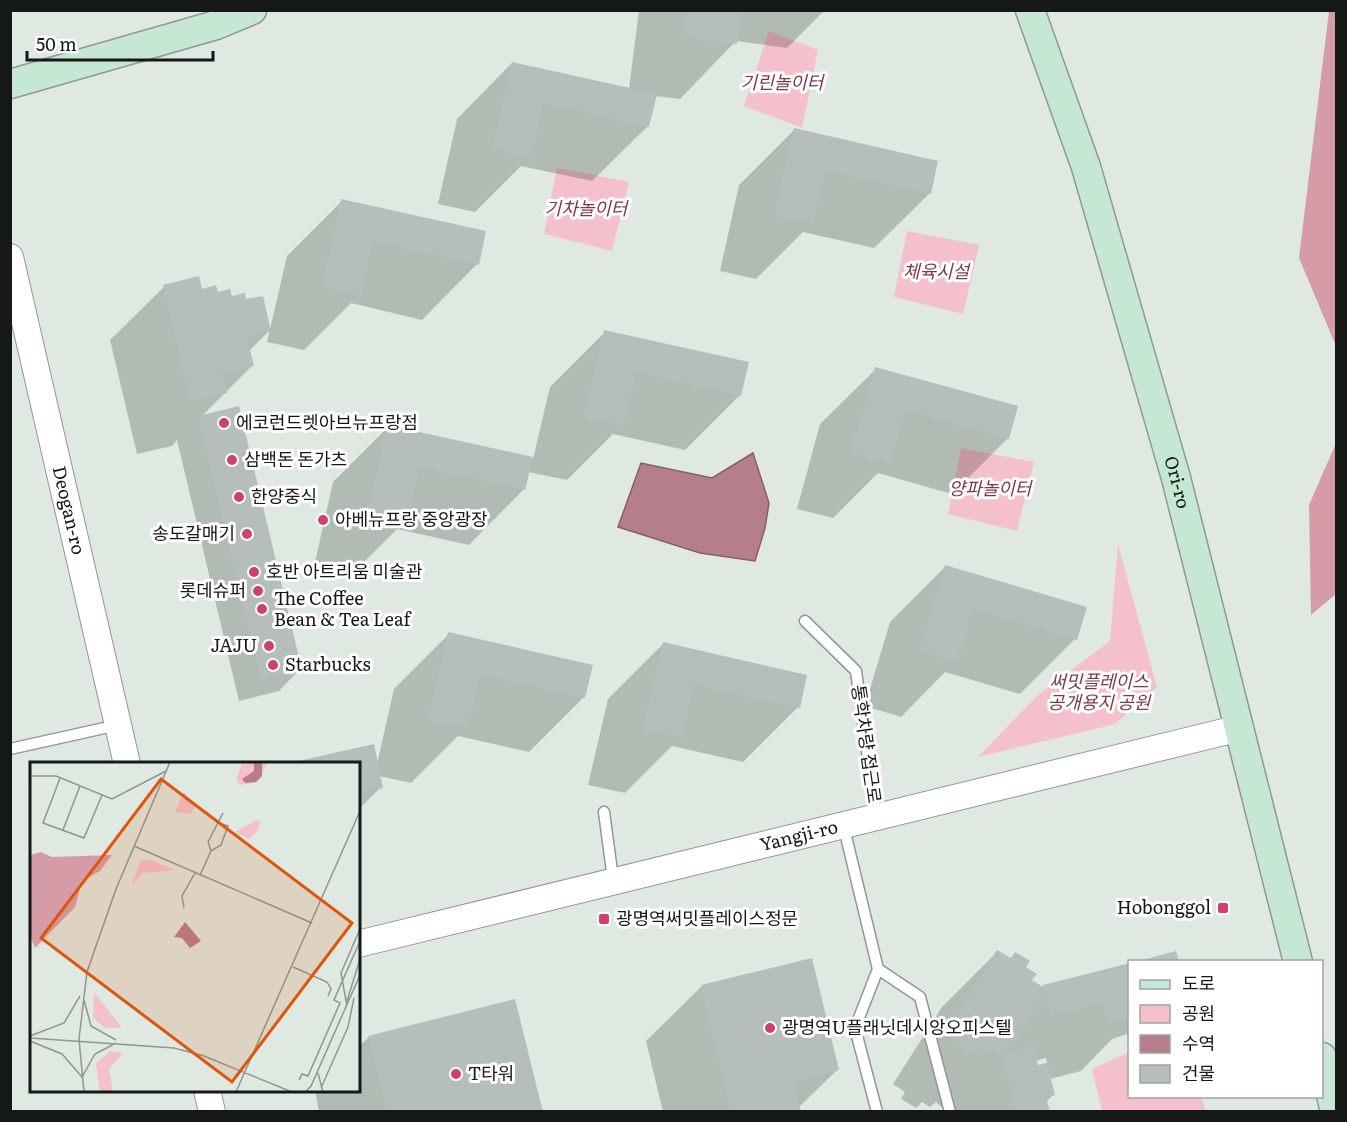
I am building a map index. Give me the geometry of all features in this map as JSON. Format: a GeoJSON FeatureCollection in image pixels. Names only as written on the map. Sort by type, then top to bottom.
{"type":"FeatureCollection","features":[{"type":"Feature","properties":{"kind":"main road"},"geometry":{"type":"LineString","coordinates":[[10,84],[216,25],[252,10]]}},
{"type":"Feature","properties":{"kind":"main road","name":"Ori-ro"},"geometry":{"type":"LineString","coordinates":[[1030,10],[1086,167],[1176,478],[1298,960]]}},
{"type":"Feature","properties":{"kind":"main road"},"geometry":{"type":"LineString","coordinates":[[1323,1061],[1335,1112]]}},
{"type":"Feature","properties":{"kind":"street","name":"Deogan-ro"},"geometry":{"type":"LineString","coordinates":[[10,257],[127,762]]}},
{"type":"Feature","properties":{"kind":"street","name":"Yangji-ro"},"geometry":{"type":"LineString","coordinates":[[360,943],[613,879],[1240,728]]}},
{"type":"Feature","properties":{"kind":"street"},"geometry":{"type":"LineString","coordinates":[[207,1092],[212,1112]]}},
{"type":"Feature","properties":{"kind":"lane","name":"통학차량 접근로"},"geometry":{"type":"LineString","coordinates":[[805,621],[856,671],[876,816]]}},
{"type":"Feature","properties":{"kind":"lane"},"geometry":{"type":"LineString","coordinates":[[10,749],[118,725]]}},
{"type":"Feature","properties":{"kind":"lane"},"geometry":{"type":"LineString","coordinates":[[604,812],[613,879]]}},
{"type":"Feature","properties":{"kind":"lane"},"geometry":{"type":"LineString","coordinates":[[843,824],[878,969],[855,1028],[877,1112]]}},
{"type":"Feature","properties":{"kind":"lane"},"geometry":{"type":"LineString","coordinates":[[878,969],[920,997],[950,1112]]}},
{"type":"Feature","properties":{"kind":"green space","name":"기린놀이터"},"geometry":{"type":"Polygon","coordinates":[[[769,31],[818,50],[802,128],[744,106],[769,31]]]}},
{"type":"Feature","properties":{"kind":"green space","name":"기차놀이터"},"geometry":{"type":"Polygon","coordinates":[[[557,168],[629,182],[612,251],[544,234],[557,168]]]}},
{"type":"Feature","properties":{"kind":"green space","name":"체육시설"},"geometry":{"type":"Polygon","coordinates":[[[907,231],[979,245],[963,314],[894,297],[907,231]]]}},
{"type":"Feature","properties":{"kind":"green space","name":"양파놀이터"},"geometry":{"type":"Polygon","coordinates":[[[961,448],[1034,462],[1017,531],[948,514],[961,448]]]}},
{"type":"Feature","properties":{"kind":"green space","name":"써밋플레이스 공개용지 공원"},"geometry":{"type":"Polygon","coordinates":[[[1118,544],[1157,687],[1115,724],[978,757],[1038,695],[1110,641],[1118,544]]]}},
{"type":"Feature","properties":{"kind":"green space"},"geometry":{"type":"Polygon","coordinates":[[[1128,1052],[1128,1098],[1201,1098],[1206,1111],[1102,1111],[1092,1069],[1128,1052]]]}},
{"type":"Feature","properties":{"kind":"shaded area"},"geometry":{"type":"Polygon","coordinates":[[[1329,11],[1336,11],[1336,346],[1299,258],[1329,11]]]}},
{"type":"Feature","properties":{"kind":"shaded area"},"geometry":{"type":"Polygon","coordinates":[[[1336,443],[1336,594],[1311,615],[1309,505],[1336,443]]]}},
{"type":"Feature","properties":{"kind":"water"},"geometry":{"type":"Polygon","coordinates":[[[753,453],[769,503],[765,528],[755,561],[700,553],[618,527],[641,463],[712,478],[753,453]]]}},
{"type":"Feature","properties":{"kind":"building"},"geometry":{"type":"Polygon","coordinates":[[[686,10],[741,10],[737,44],[683,37],[686,10]]]}},
{"type":"Feature","properties":{"kind":"building"},"geometry":{"type":"Polygon","coordinates":[[[512,62],[657,94],[649,127],[543,103],[531,157],[492,149],[512,62]]]}},
{"type":"Feature","properties":{"kind":"building"},"geometry":{"type":"Polygon","coordinates":[[[794,128],[938,161],[931,194],[825,170],[813,224],[774,216],[794,128]]]}},
{"type":"Feature","properties":{"kind":"building"},"geometry":{"type":"Polygon","coordinates":[[[341,199],[486,231],[479,265],[373,241],[361,296],[322,287],[341,199]]]}},
{"type":"Feature","properties":{"kind":"building"},"geometry":{"type":"Polygon","coordinates":[[[199,276],[202,289],[216,285],[218,292],[230,289],[232,296],[245,293],[246,299],[263,296],[271,331],[247,337],[254,366],[222,373],[227,393],[190,401],[163,285],[199,276]]]}},
{"type":"Feature","properties":{"kind":"building"},"geometry":{"type":"Polygon","coordinates":[[[604,330],[749,362],[741,396],[636,372],[624,426],[584,417],[604,330]]]}},
{"type":"Feature","properties":{"kind":"building"},"geometry":{"type":"Polygon","coordinates":[[[875,367],[1018,406],[1009,439],[905,410],[890,464],[851,453],[875,367]]]}},
{"type":"Feature","properties":{"kind":"building"},"geometry":{"type":"Polygon","coordinates":[[[239,406],[302,670],[261,680],[198,416],[239,406]]]}},
{"type":"Feature","properties":{"kind":"building"},"geometry":{"type":"Polygon","coordinates":[[[388,425],[533,457],[525,490],[420,467],[407,521],[368,512],[388,425]]]}},
{"type":"Feature","properties":{"kind":"building"},"geometry":{"type":"Polygon","coordinates":[[[945,565],[1087,607],[1077,640],[973,609],[957,662],[919,651],[945,565]]]}},
{"type":"Feature","properties":{"kind":"building"},"geometry":{"type":"Polygon","coordinates":[[[448,632],[593,665],[585,698],[480,674],[468,728],[428,720],[448,632]]]}},
{"type":"Feature","properties":{"kind":"building"},"geometry":{"type":"Polygon","coordinates":[[[663,642],[807,675],[800,708],[694,685],[682,738],[643,730],[663,642]]]}},
{"type":"Feature","properties":{"kind":"building"},"geometry":{"type":"Polygon","coordinates":[[[374,744],[383,788],[360,793],[360,762],[294,762],[374,744]]]}},
{"type":"Feature","properties":{"kind":"building"},"geometry":{"type":"Polygon","coordinates":[[[997,950],[1011,958],[1015,952],[1030,961],[1026,967],[1037,974],[1032,980],[1043,987],[1043,985],[1128,964],[1128,1018],[1106,1024],[1101,1004],[1051,1016],[1045,995],[1009,1052],[1033,1046],[1038,1065],[1047,1063],[1055,1095],[1046,1097],[1050,1112],[1016,1112],[1002,1054],[990,1047],[986,1053],[977,1047],[972,1054],[955,1043],[959,1036],[947,1029],[997,950]]]}},
{"type":"Feature","properties":{"kind":"building"},"geometry":{"type":"Polygon","coordinates":[[[1176,951],[1178,960],[1143,960],[1176,951]]]}},
{"type":"Feature","properties":{"kind":"building","name":"광명역U플래닛데시앙오피스텔"},"geometry":{"type":"Polygon","coordinates":[[[812,958],[839,1070],[794,1082],[801,1112],[731,1112],[701,985],[812,958]]]}},
{"type":"Feature","properties":{"kind":"building","name":"T타워"},"geometry":{"type":"Polygon","coordinates":[[[515,999],[543,1112],[387,1112],[368,1036],[515,999]]]}},
{"type":"Feature","properties":{"kind":"place","name":"에코런드렛아브뉴프랑점"},"geometry":{"type":"Point","coordinates":[224,423]}},
{"type":"Feature","properties":{"kind":"place","name":"삼백돈 돈가츠"},"geometry":{"type":"Point","coordinates":[232,460]}},
{"type":"Feature","properties":{"kind":"place","name":"한양중식"},"geometry":{"type":"Point","coordinates":[239,497]}},
{"type":"Feature","properties":{"kind":"place","name":"아베뉴프랑 중앙광장"},"geometry":{"type":"Point","coordinates":[323,520]}},
{"type":"Feature","properties":{"kind":"place","name":"송도갈매기"},"geometry":{"type":"Point","coordinates":[247,534]}},
{"type":"Feature","properties":{"kind":"place","name":"호반 아트리움 미술관"},"geometry":{"type":"Point","coordinates":[254,572]}},
{"type":"Feature","properties":{"kind":"place","name":"롯데슈퍼"},"geometry":{"type":"Point","coordinates":[258,591]}},
{"type":"Feature","properties":{"kind":"place","name":"The Coffee Bean & Tea Leaf"},"geometry":{"type":"Point","coordinates":[262,609]}},
{"type":"Feature","properties":{"kind":"place","name":"JAJU"},"geometry":{"type":"Point","coordinates":[269,646]}},
{"type":"Feature","properties":{"kind":"place","name":"Starbucks"},"geometry":{"type":"Point","coordinates":[273,665]}},
{"type":"Feature","properties":{"kind":"place","name":"Hobonggol"},"geometry":{"type":"Point","coordinates":[1223,908]}},
{"type":"Feature","properties":{"kind":"place","name":"광명역써밋플레이스정문"},"geometry":{"type":"Point","coordinates":[604,919]}},
{"type":"Feature","properties":{"kind":"place","name":"광명역U플래닛데시앙오피스텔"},"geometry":{"type":"Point","coordinates":[770,1028]}},
{"type":"Feature","properties":{"kind":"place","name":"T타워"},"geometry":{"type":"Point","coordinates":[456,1074]}}]}
